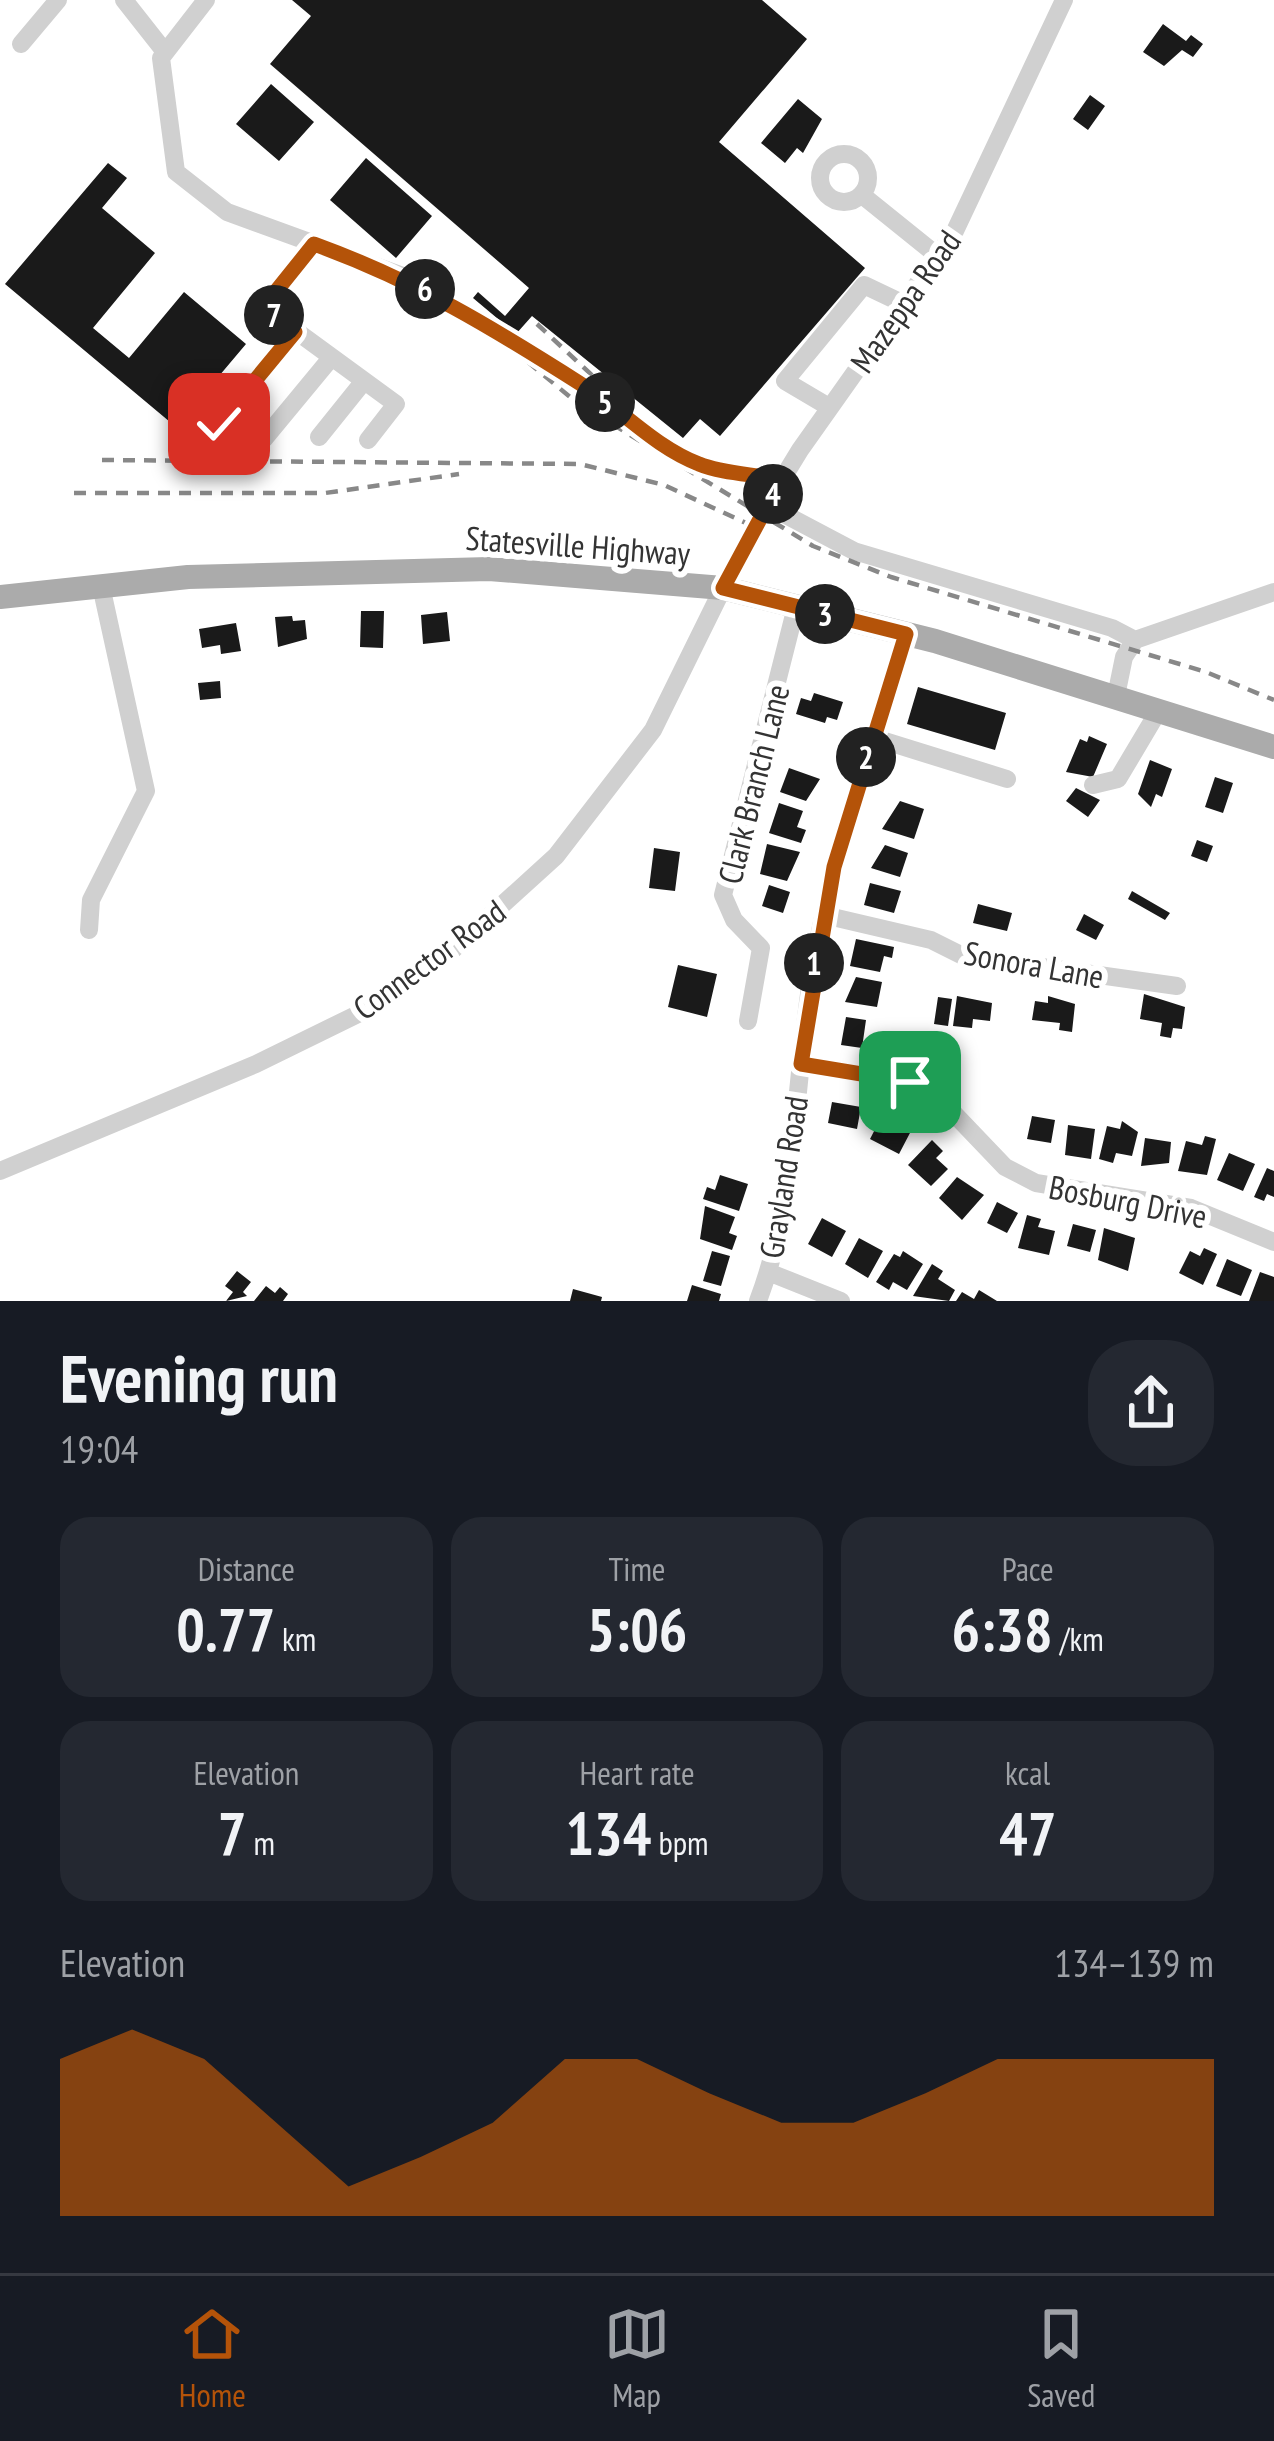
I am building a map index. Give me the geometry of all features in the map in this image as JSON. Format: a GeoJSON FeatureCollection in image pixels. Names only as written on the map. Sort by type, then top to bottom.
{"type":"FeatureCollection","features":[{"type":"Feature","properties":{"kind":"main road","name":"Statesville Highway"},"geometry":{"type":"LineString","coordinates":[[0,597],[188,577],[489,568],[723,588],[906,634],[1274,747]]}},
{"type":"Feature","properties":{"kind":"street"},"geometry":{"type":"LineString","coordinates":[[21,44],[58,0]]}},
{"type":"Feature","properties":{"kind":"street"},"geometry":{"type":"LineString","coordinates":[[124,0],[165,52]]}},
{"type":"Feature","properties":{"kind":"street"},"geometry":{"type":"LineString","coordinates":[[206,0],[161,58],[176,172],[227,212],[400,275],[488,325],[591,391],[643,433],[701,466],[781,480]]}},
{"type":"Feature","properties":{"kind":"street","name":"Mazeppa Road"},"geometry":{"type":"LineString","coordinates":[[723,588],[781,480],[906,305],[980,188],[1064,0]]}},
{"type":"Feature","properties":{"kind":"street"},"geometry":{"type":"LineString","coordinates":[[862,195],[939,256]]}},
{"type":"Feature","properties":{"kind":"street"},"geometry":{"type":"LineString","coordinates":[[314,244],[265,305],[396,404],[368,440]]}},
{"type":"Feature","properties":{"kind":"street"},"geometry":{"type":"LineString","coordinates":[[829,407],[785,381],[864,285],[906,305]]}},
{"type":"Feature","properties":{"kind":"street"},"geometry":{"type":"LineString","coordinates":[[219,424],[295,332]]}},
{"type":"Feature","properties":{"kind":"street"},"geometry":{"type":"LineString","coordinates":[[264,439],[331,358]]}},
{"type":"Feature","properties":{"kind":"street"},"geometry":{"type":"LineString","coordinates":[[319,437],[364,381]]}},
{"type":"Feature","properties":{"kind":"street"},"geometry":{"type":"LineString","coordinates":[[766,505],[854,551],[1112,628],[1135,640]]}},
{"type":"Feature","properties":{"kind":"street"},"geometry":{"type":"LineString","coordinates":[[89,930],[91,900],[146,791],[101,586]]}},
{"type":"Feature","properties":{"kind":"street","name":"Connector Road"},"geometry":{"type":"LineString","coordinates":[[0,1172],[303,1042],[400,988],[448,954],[556,856],[618,782],[678,684],[723,588]]}},
{"type":"Feature","properties":{"kind":"street"},"geometry":{"type":"LineString","coordinates":[[1116,696],[1124,657],[1135,640],[1274,592]]}},
{"type":"Feature","properties":{"kind":"street","name":"Clark Branch Lane"},"geometry":{"type":"LineString","coordinates":[[748,1021],[761,948],[734,920],[723,895],[796,608]]}},
{"type":"Feature","properties":{"kind":"street","name":"Grayland Road"},"geometry":{"type":"LineString","coordinates":[[758,1301],[789,1171],[824,915],[872,737],[906,634]]}},
{"type":"Feature","properties":{"kind":"street"},"geometry":{"type":"LineString","coordinates":[[1093,785],[1118,779],[1159,710]]}},
{"type":"Feature","properties":{"kind":"street"},"geometry":{"type":"LineString","coordinates":[[872,737],[1007,779]]}},
{"type":"Feature","properties":{"kind":"street","name":"Sonora Lane"},"geometry":{"type":"LineString","coordinates":[[824,915],[931,940],[963,956],[1177,986]]}},
{"type":"Feature","properties":{"kind":"street","name":"Bosburg Drive"},"geometry":{"type":"LineString","coordinates":[[801,1064],[910,1082],[940,1099],[1005,1166],[1036,1183],[1192,1208],[1274,1242]]}},
{"type":"Feature","properties":{"kind":"street"},"geometry":{"type":"LineString","coordinates":[[768,1273],[841,1301]]}},
{"type":"Feature","properties":{"kind":"building"},"geometry":{"type":"Polygon","coordinates":[[[292,0],[762,0],[807,39],[719,142],[865,268],[720,436],[700,419],[683,438],[532,316],[516,334],[473,298],[478,292],[505,316],[529,288],[270,64],[311,16],[292,0]]]}},
{"type":"Feature","properties":{"kind":"building"},"geometry":{"type":"Polygon","coordinates":[[[1163,24],[1186,41],[1191,35],[1203,44],[1193,57],[1182,50],[1164,66],[1143,52],[1163,24]]]}},
{"type":"Feature","properties":{"kind":"building"},"geometry":{"type":"Polygon","coordinates":[[[271,84],[314,122],[279,161],[236,124],[271,84]]]}},
{"type":"Feature","properties":{"kind":"building"},"geometry":{"type":"Polygon","coordinates":[[[1090,95],[1105,106],[1088,130],[1073,119],[1090,95]]]}},
{"type":"Feature","properties":{"kind":"building"},"geometry":{"type":"Polygon","coordinates":[[[798,99],[822,119],[803,153],[797,148],[785,163],[761,143],[798,99]]]}},
{"type":"Feature","properties":{"kind":"building"},"geometry":{"type":"Polygon","coordinates":[[[366,158],[432,216],[396,258],[330,200],[366,158]]]}},
{"type":"Feature","properties":{"kind":"building"},"geometry":{"type":"Polygon","coordinates":[[[108,163],[127,178],[102,208],[155,253],[93,328],[129,358],[184,292],[246,344],[176,427],[5,284],[108,163]]]}},
{"type":"Feature","properties":{"kind":"building"},"geometry":{"type":"Polygon","coordinates":[[[361,611],[384,611],[383,648],[360,647],[361,611]]]}},
{"type":"Feature","properties":{"kind":"building"},"geometry":{"type":"Polygon","coordinates":[[[447,612],[450,641],[423,644],[421,615],[447,612]]]}},
{"type":"Feature","properties":{"kind":"building"},"geometry":{"type":"Polygon","coordinates":[[[292,616],[293,621],[305,620],[307,639],[278,647],[275,617],[292,616]]]}},
{"type":"Feature","properties":{"kind":"building"},"geometry":{"type":"Polygon","coordinates":[[[236,623],[241,651],[221,654],[220,645],[202,648],[199,629],[236,623]]]}},
{"type":"Feature","properties":{"kind":"building"},"geometry":{"type":"Polygon","coordinates":[[[220,681],[221,698],[200,700],[198,683],[220,681]]]}},
{"type":"Feature","properties":{"kind":"building"},"geometry":{"type":"Polygon","coordinates":[[[918,687],[1006,713],[995,750],[907,724],[918,687]]]}},
{"type":"Feature","properties":{"kind":"building"},"geometry":{"type":"Polygon","coordinates":[[[814,693],[843,702],[837,720],[827,717],[825,723],[796,714],[801,698],[811,701],[814,693]]]}},
{"type":"Feature","properties":{"kind":"building"},"geometry":{"type":"Polygon","coordinates":[[[1089,736],[1107,744],[1093,777],[1066,772],[1080,739],[1087,742],[1089,736]]]}},
{"type":"Feature","properties":{"kind":"building"},"geometry":{"type":"Polygon","coordinates":[[[1150,760],[1172,769],[1162,797],[1156,794],[1151,807],[1138,794],[1150,760]]]}},
{"type":"Feature","properties":{"kind":"building"},"geometry":{"type":"Polygon","coordinates":[[[789,768],[820,779],[806,801],[780,792],[789,768]]]}},
{"type":"Feature","properties":{"kind":"building"},"geometry":{"type":"Polygon","coordinates":[[[1215,777],[1233,783],[1223,813],[1205,807],[1215,777]]]}},
{"type":"Feature","properties":{"kind":"building"},"geometry":{"type":"Polygon","coordinates":[[[1076,788],[1100,800],[1088,817],[1066,801],[1076,788]]]}},
{"type":"Feature","properties":{"kind":"building"},"geometry":{"type":"Polygon","coordinates":[[[900,801],[924,809],[914,839],[882,829],[900,801]]]}},
{"type":"Feature","properties":{"kind":"building"},"geometry":{"type":"Polygon","coordinates":[[[779,803],[803,811],[797,827],[806,830],[801,843],[769,833],[779,803]]]}},
{"type":"Feature","properties":{"kind":"building"},"geometry":{"type":"Polygon","coordinates":[[[1197,840],[1213,846],[1207,862],[1191,856],[1197,840]]]}},
{"type":"Feature","properties":{"kind":"building"},"geometry":{"type":"Polygon","coordinates":[[[767,844],[800,852],[787,881],[760,874],[767,844]]]}},
{"type":"Feature","properties":{"kind":"building"},"geometry":{"type":"Polygon","coordinates":[[[885,845],[908,853],[900,877],[871,868],[885,845]]]}},
{"type":"Feature","properties":{"kind":"building"},"geometry":{"type":"Polygon","coordinates":[[[654,848],[680,852],[675,891],[649,888],[654,848]]]}},
{"type":"Feature","properties":{"kind":"building"},"geometry":{"type":"Polygon","coordinates":[[[870,883],[901,891],[894,913],[864,905],[870,883]]]}},
{"type":"Feature","properties":{"kind":"building"},"geometry":{"type":"Polygon","coordinates":[[[769,885],[790,892],[783,913],[762,906],[769,885]]]}},
{"type":"Feature","properties":{"kind":"building"},"geometry":{"type":"Polygon","coordinates":[[[1132,891],[1170,913],[1165,920],[1128,899],[1132,891]]]}},
{"type":"Feature","properties":{"kind":"building"},"geometry":{"type":"Polygon","coordinates":[[[978,904],[1012,913],[1007,931],[973,923],[978,904]]]}},
{"type":"Feature","properties":{"kind":"building"},"geometry":{"type":"Polygon","coordinates":[[[1084,914],[1104,925],[1096,940],[1076,930],[1084,914]]]}},
{"type":"Feature","properties":{"kind":"building"},"geometry":{"type":"Polygon","coordinates":[[[856,939],[894,947],[892,958],[884,956],[880,972],[850,966],[856,939]]]}},
{"type":"Feature","properties":{"kind":"building"},"geometry":{"type":"Polygon","coordinates":[[[678,965],[717,974],[707,1017],[668,1007],[678,965]]]}},
{"type":"Feature","properties":{"kind":"building"},"geometry":{"type":"Polygon","coordinates":[[[856,977],[882,982],[877,1007],[845,1002],[856,977]]]}},
{"type":"Feature","properties":{"kind":"building"},"geometry":{"type":"Polygon","coordinates":[[[1144,994],[1185,1007],[1182,1029],[1173,1028],[1171,1038],[1160,1036],[1162,1023],[1140,1019],[1144,994]]]}},
{"type":"Feature","properties":{"kind":"building"},"geometry":{"type":"Polygon","coordinates":[[[957,996],[992,1003],[990,1021],[973,1019],[972,1028],[953,1026],[957,996]]]}},
{"type":"Feature","properties":{"kind":"building"},"geometry":{"type":"Polygon","coordinates":[[[1048,996],[1075,1004],[1072,1032],[1059,1030],[1060,1023],[1032,1020],[1035,1001],[1048,1003],[1048,996]]]}},
{"type":"Feature","properties":{"kind":"building"},"geometry":{"type":"Polygon","coordinates":[[[938,997],[952,999],[948,1026],[934,1024],[938,997]]]}},
{"type":"Feature","properties":{"kind":"building"},"geometry":{"type":"Polygon","coordinates":[[[846,1017],[866,1020],[862,1048],[841,1045],[846,1017]]]}},
{"type":"Feature","properties":{"kind":"building"},"geometry":{"type":"Polygon","coordinates":[[[832,1102],[861,1107],[857,1129],[828,1123],[832,1102]]]}},
{"type":"Feature","properties":{"kind":"building"},"geometry":{"type":"Polygon","coordinates":[[[885,1110],[897,1116],[893,1123],[911,1131],[899,1154],[870,1139],[885,1110]]]}},
{"type":"Feature","properties":{"kind":"building"},"geometry":{"type":"Polygon","coordinates":[[[1032,1116],[1055,1120],[1051,1143],[1027,1139],[1032,1116]]]}},
{"type":"Feature","properties":{"kind":"building"},"geometry":{"type":"Polygon","coordinates":[[[1122,1121],[1138,1132],[1132,1156],[1116,1153],[1113,1163],[1099,1159],[1107,1126],[1120,1129],[1122,1121]]]}},
{"type":"Feature","properties":{"kind":"building"},"geometry":{"type":"Polygon","coordinates":[[[1068,1125],[1095,1129],[1091,1159],[1065,1155],[1068,1125]]]}},
{"type":"Feature","properties":{"kind":"building"},"geometry":{"type":"Polygon","coordinates":[[[1205,1136],[1216,1139],[1207,1175],[1178,1171],[1186,1141],[1202,1145],[1205,1136]]]}},
{"type":"Feature","properties":{"kind":"building"},"geometry":{"type":"Polygon","coordinates":[[[1145,1138],[1171,1142],[1169,1163],[1141,1166],[1145,1138]]]}},
{"type":"Feature","properties":{"kind":"building"},"geometry":{"type":"Polygon","coordinates":[[[932,1140],[943,1151],[936,1158],[948,1169],[931,1186],[908,1165],[932,1140]]]}},
{"type":"Feature","properties":{"kind":"building"},"geometry":{"type":"Polygon","coordinates":[[[1229,1153],[1255,1164],[1243,1191],[1217,1180],[1229,1153]]]}},
{"type":"Feature","properties":{"kind":"building"},"geometry":{"type":"Polygon","coordinates":[[[1267,1168],[1274,1171],[1274,1197],[1267,1194],[1264,1201],[1254,1197],[1267,1168]]]}},
{"type":"Feature","properties":{"kind":"building"},"geometry":{"type":"Polygon","coordinates":[[[720,1175],[748,1184],[739,1211],[703,1199],[707,1187],[715,1190],[720,1175]]]}},
{"type":"Feature","properties":{"kind":"building"},"geometry":{"type":"Polygon","coordinates":[[[957,1177],[984,1195],[962,1220],[939,1198],[957,1177]]]}},
{"type":"Feature","properties":{"kind":"building"},"geometry":{"type":"Polygon","coordinates":[[[997,1202],[1018,1213],[1007,1233],[987,1223],[997,1202]]]}},
{"type":"Feature","properties":{"kind":"building"},"geometry":{"type":"Polygon","coordinates":[[[705,1206],[735,1217],[729,1233],[737,1236],[732,1250],[700,1239],[705,1206]]]}},
{"type":"Feature","properties":{"kind":"building"},"geometry":{"type":"Polygon","coordinates":[[[1027,1215],[1041,1219],[1038,1227],[1055,1231],[1049,1255],[1018,1248],[1027,1215]]]}},
{"type":"Feature","properties":{"kind":"building"},"geometry":{"type":"Polygon","coordinates":[[[822,1218],[846,1231],[832,1257],[808,1244],[822,1218]]]}},
{"type":"Feature","properties":{"kind":"building"},"geometry":{"type":"Polygon","coordinates":[[[1073,1224],[1096,1230],[1090,1252],[1067,1246],[1073,1224]]]}},
{"type":"Feature","properties":{"kind":"building"},"geometry":{"type":"Polygon","coordinates":[[[1104,1228],[1135,1238],[1128,1271],[1098,1260],[1104,1228]]]}},
{"type":"Feature","properties":{"kind":"building"},"geometry":{"type":"Polygon","coordinates":[[[859,1238],[883,1251],[868,1278],[845,1264],[859,1238]]]}},
{"type":"Feature","properties":{"kind":"building"},"geometry":{"type":"Polygon","coordinates":[[[1204,1248],[1217,1254],[1203,1285],[1179,1273],[1190,1251],[1200,1256],[1204,1248]]]}},
{"type":"Feature","properties":{"kind":"building"},"geometry":{"type":"Polygon","coordinates":[[[712,1251],[730,1256],[721,1286],[703,1281],[712,1251]]]}},
{"type":"Feature","properties":{"kind":"building"},"geometry":{"type":"Polygon","coordinates":[[[903,1251],[923,1264],[907,1290],[893,1282],[889,1290],[876,1282],[894,1254],[900,1257],[903,1251]]]}},
{"type":"Feature","properties":{"kind":"building"},"geometry":{"type":"Polygon","coordinates":[[[1227,1259],[1252,1270],[1241,1296],[1216,1286],[1227,1259]]]}},
{"type":"Feature","properties":{"kind":"building"},"geometry":{"type":"Polygon","coordinates":[[[932,1264],[943,1271],[938,1279],[955,1290],[949,1301],[913,1296],[932,1264]]]}},
{"type":"Feature","properties":{"kind":"building"},"geometry":{"type":"Polygon","coordinates":[[[237,1271],[251,1282],[243,1292],[247,1296],[226,1301],[233,1292],[225,1286],[237,1271]]]}},
{"type":"Feature","properties":{"kind":"building"},"geometry":{"type":"Polygon","coordinates":[[[1260,1272],[1274,1277],[1274,1301],[1249,1301],[1260,1272]]]}},
{"type":"Feature","properties":{"kind":"building"},"geometry":{"type":"Polygon","coordinates":[[[692,1285],[721,1294],[719,1301],[687,1301],[692,1285]]]}},
{"type":"Feature","properties":{"kind":"building"},"geometry":{"type":"Polygon","coordinates":[[[266,1286],[275,1293],[280,1287],[288,1294],[283,1301],[254,1301],[266,1286]]]}},
{"type":"Feature","properties":{"kind":"building"},"geometry":{"type":"Polygon","coordinates":[[[573,1289],[602,1297],[601,1301],[570,1301],[573,1289]]]}},
{"type":"Feature","properties":{"kind":"building"},"geometry":{"type":"Polygon","coordinates":[[[979,1290],[997,1301],[956,1301],[962,1292],[974,1299],[979,1290]]]}},
{"type":"Feature","properties":{"kind":"railway"},"geometry":{"type":"LineString","coordinates":[[537,324],[667,445]]}},
{"type":"Feature","properties":{"kind":"railway"},"geometry":{"type":"LineString","coordinates":[[528,362],[576,402],[813,546],[891,577],[1206,672],[1274,700]]}},
{"type":"Feature","properties":{"kind":"railway"},"geometry":{"type":"LineString","coordinates":[[102,460],[580,464],[664,485],[761,530]]}},
{"type":"Feature","properties":{"kind":"railway"},"geometry":{"type":"LineString","coordinates":[[74,493],[325,493],[459,474]]}},
{"type":"Feature","properties":{"kind":"route"},"geometry":{"type":"LineString","coordinates":[[219,424],[295,332],[265,305],[314,244],[400,275],[488,325],[591,391],[643,433],[701,466],[781,480],[723,588],[906,634],[834,867],[801,1064],[910,1082]]}}]}
